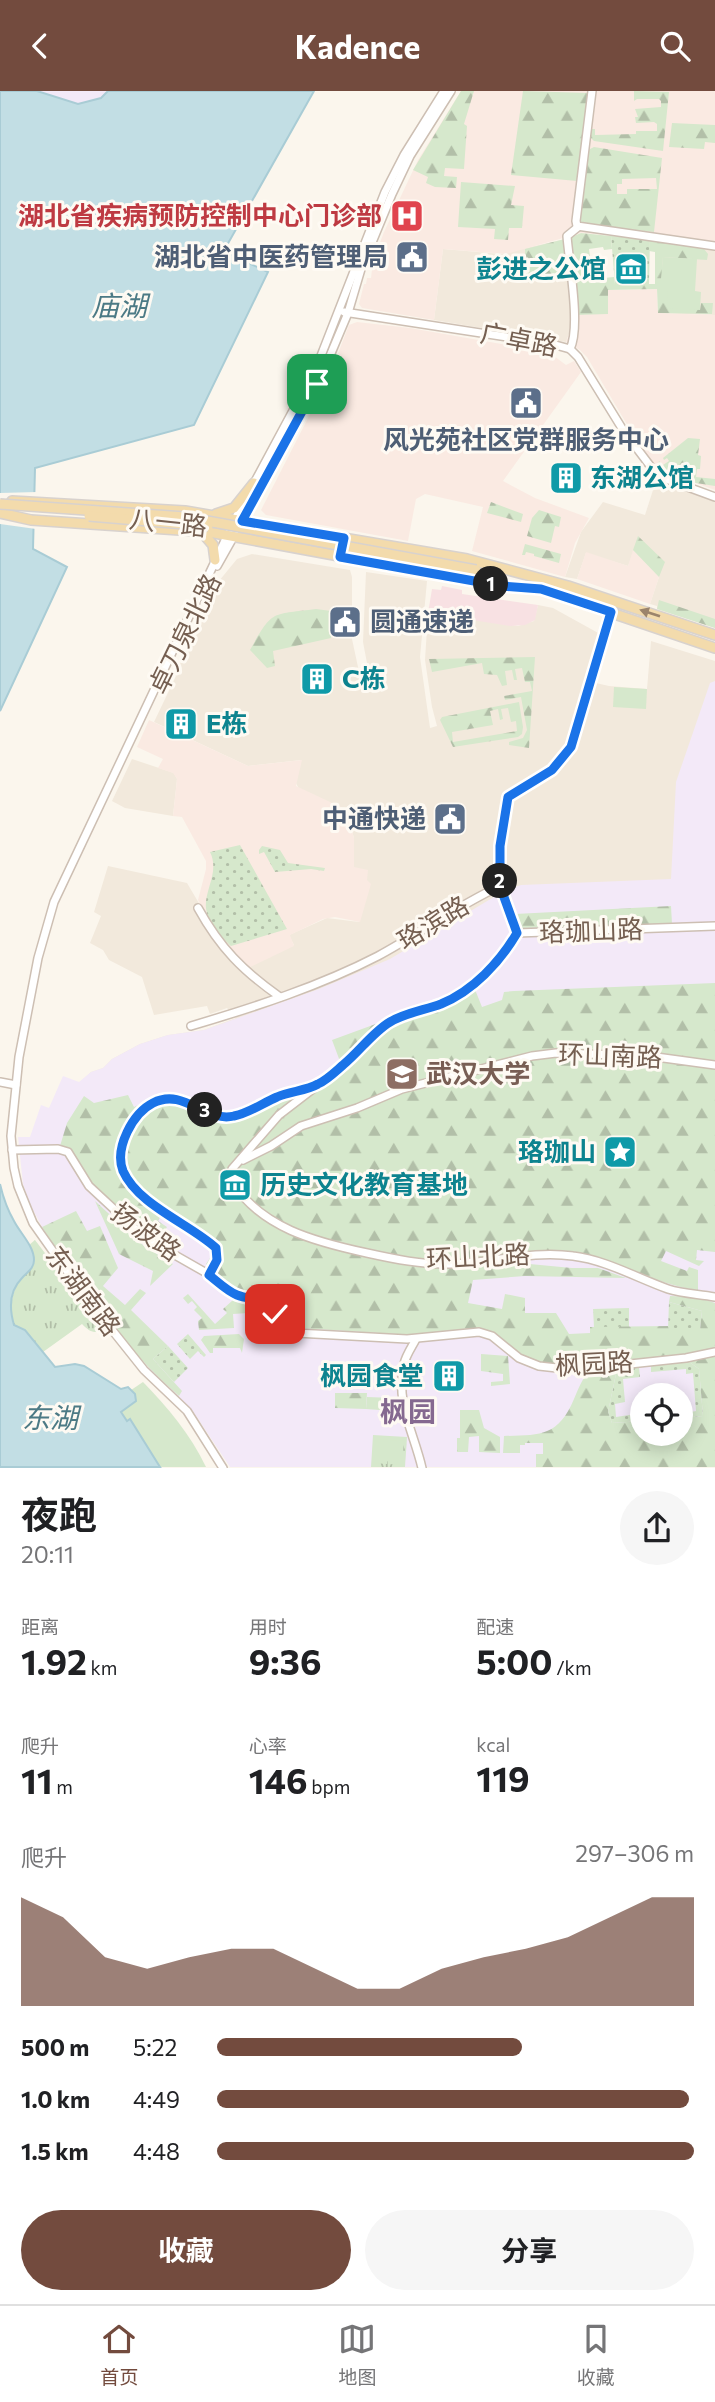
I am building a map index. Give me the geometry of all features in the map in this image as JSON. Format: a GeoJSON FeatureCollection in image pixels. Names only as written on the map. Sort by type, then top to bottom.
{"type":"FeatureCollection","features":[{"type":"Feature","properties":{"kind":"main road"},"geometry":{"type":"LineString","coordinates":[[211,515],[234,508],[254,483]]}},
{"type":"Feature","properties":{"kind":"main road","name":"八一路"},"geometry":{"type":"LineString","coordinates":[[0,503],[29,501],[194,512],[476,561],[539,578],[715,635]]}},
{"type":"Feature","properties":{"kind":"main road","name":"八一路"},"geometry":{"type":"LineString","coordinates":[[0,503],[186,517],[476,572],[541,589],[715,648]]}},
{"type":"Feature","properties":{"kind":"main road","name":"八一路"},"geometry":{"type":"LineString","coordinates":[[0,512],[169,521],[476,572],[539,578]]}},
{"type":"Feature","properties":{"kind":"main road","name":"八一路"},"geometry":{"type":"LineString","coordinates":[[0,512],[31,520],[196,530],[502,586],[541,589]]}},
{"type":"Feature","properties":{"kind":"main road"},"geometry":{"type":"LineString","coordinates":[[196,530],[213,545],[215,560]]}},
{"type":"Feature","properties":{"kind":"main road"},"geometry":{"type":"LineString","coordinates":[[340,557],[344,538]]}},
{"type":"Feature","properties":{"kind":"street","name":"卓刀泉北路"},"geometry":{"type":"LineString","coordinates":[[239,520],[254,483],[344,312],[356,264],[386,192],[404,155],[444,91]]}},
{"type":"Feature","properties":{"kind":"street","name":"卓刀泉北路"},"geometry":{"type":"LineString","coordinates":[[50,917],[231,535],[317,384],[361,269],[410,156],[451,91]]}},
{"type":"Feature","properties":{"kind":"street"},"geometry":{"type":"LineString","coordinates":[[578,227],[576,221],[592,91]]}},
{"type":"Feature","properties":{"kind":"street"},"geometry":{"type":"LineString","coordinates":[[570,349],[574,331],[567,236],[578,227],[713,247]]}},
{"type":"Feature","properties":{"kind":"street","name":"广卓路"},"geometry":{"type":"LineString","coordinates":[[344,312],[570,349],[581,361],[624,430],[654,471],[666,479],[715,497]]}},
{"type":"Feature","properties":{"kind":"street","name":"卓刀泉北路"},"geometry":{"type":"LineString","coordinates":[[16,1085],[31,988],[50,917],[68,868],[215,560],[231,535]]}},
{"type":"Feature","properties":{"kind":"street","name":"珞滨路"},"geometry":{"type":"LineString","coordinates":[[191,1026],[280,997],[376,957],[476,897],[500,886],[500,846],[508,797],[552,770],[571,747],[611,612]]}},
{"type":"Feature","properties":{"kind":"street","name":"珞珈山路"},"geometry":{"type":"LineString","coordinates":[[500,886],[517,933],[715,926]]}},
{"type":"Feature","properties":{"kind":"street"},"geometry":{"type":"LineString","coordinates":[[198,908],[226,951],[247,972],[280,997]]}},
{"type":"Feature","properties":{"kind":"street"},"geometry":{"type":"LineString","coordinates":[[237,1164],[279,1115],[344,1065],[390,1022],[442,1003],[472,985],[495,963],[517,933]]}},
{"type":"Feature","properties":{"kind":"street","name":"环山南路"},"geometry":{"type":"LineString","coordinates":[[237,1164],[301,1126],[358,1108],[402,1089],[532,1056],[556,1053],[649,1056],[715,1065]]}},
{"type":"Feature","properties":{"kind":"street"},"geometry":{"type":"LineString","coordinates":[[2,1082],[16,1085]]}},
{"type":"Feature","properties":{"kind":"street"},"geometry":{"type":"LineString","coordinates":[[209,1275],[217,1260],[216,1248],[148,1200],[124,1172],[122,1154],[131,1125],[142,1110],[164,1099],[179,1099],[216,1116],[229,1117],[245,1113],[282,1095],[318,1084]]}},
{"type":"Feature","properties":{"kind":"street","name":"东湖南路"},"geometry":{"type":"LineString","coordinates":[[16,1085],[12,1150],[18,1187],[37,1229],[81,1291],[144,1370],[190,1415],[223,1468]]}},
{"type":"Feature","properties":{"kind":"street","name":"扬波路"},"geometry":{"type":"LineString","coordinates":[[12,1150],[58,1149],[68,1152],[89,1186],[123,1220],[154,1245],[209,1275],[237,1295],[269,1304],[275,1314],[278,1332],[408,1339]]}},
{"type":"Feature","properties":{"kind":"street","name":"环山北路"},"geometry":{"type":"LineString","coordinates":[[237,1164],[230,1174],[231,1180],[255,1209],[280,1226],[323,1243],[392,1258],[438,1264],[542,1254],[575,1256],[598,1261],[675,1291],[715,1297]]}},
{"type":"Feature","properties":{"kind":"street","name":"枫园路"},"geometry":{"type":"LineString","coordinates":[[408,1339],[469,1332],[483,1333],[492,1336],[519,1358],[539,1366],[557,1368],[602,1367],[715,1352]]}},
{"type":"Feature","properties":{"kind":"street"},"geometry":{"type":"LineString","coordinates":[[408,1339],[411,1349],[403,1367],[404,1412],[422,1468]]}},
{"type":"Feature","properties":{"kind":"shaded area"},"geometry":{"type":"Polygon","coordinates":[[[37,91],[108,91],[101,98],[78,104],[37,91]]]}},
{"type":"Feature","properties":{"kind":"shaded area"},"geometry":{"type":"Polygon","coordinates":[[[461,91],[715,91],[715,249],[655,239],[581,233],[506,254],[443,249],[434,320],[362,308],[359,304],[364,284],[367,278],[371,278],[373,261],[384,232],[418,160],[461,91]]]}},
{"type":"Feature","properties":{"kind":"shaded area"},"geometry":{"type":"Polygon","coordinates":[[[565,239],[572,315],[566,342],[434,320],[443,249],[501,254],[565,239]]]}},
{"type":"Feature","properties":{"kind":"shaded area"},"geometry":{"type":"Polygon","coordinates":[[[661,240],[715,249],[715,315],[658,313],[661,240]]]}},
{"type":"Feature","properties":{"kind":"shaded area"},"geometry":{"type":"Polygon","coordinates":[[[657,289],[658,313],[715,315],[715,490],[659,470],[644,453],[587,357],[566,342],[572,315],[607,290],[657,289]]]}},
{"type":"Feature","properties":{"kind":"shaded area"},"geometry":{"type":"Polygon","coordinates":[[[357,322],[410,328],[535,350],[554,356],[566,365],[574,361],[581,372],[503,481],[535,498],[589,518],[575,543],[565,577],[472,551],[483,507],[425,494],[416,499],[408,541],[266,515],[261,510],[329,377],[349,325],[357,322]]]}},
{"type":"Feature","properties":{"kind":"shaded area"},"geometry":{"type":"Polygon","coordinates":[[[664,483],[715,502],[715,628],[657,609],[657,606],[650,604],[659,577],[634,551],[628,566],[586,553],[577,579],[565,577],[581,532],[603,502],[645,515],[654,487],[664,483]]]}},
{"type":"Feature","properties":{"kind":"shaded area"},"geometry":{"type":"Polygon","coordinates":[[[633,550],[659,577],[650,604],[577,579],[586,552],[628,566],[633,550]]]}},
{"type":"Feature","properties":{"kind":"shaded area"},"geometry":{"type":"Polygon","coordinates":[[[252,554],[350,570],[352,639],[361,681],[370,679],[363,642],[366,572],[427,581],[420,657],[430,728],[437,726],[425,660],[428,613],[518,626],[534,621],[538,605],[553,608],[600,634],[587,681],[609,686],[647,689],[651,641],[715,661],[715,923],[513,933],[79,1083],[91,1072],[103,1068],[112,1059],[140,1044],[168,1035],[204,1030],[236,1018],[227,1008],[210,1014],[207,1006],[154,1015],[142,977],[109,960],[103,950],[90,943],[101,916],[94,912],[108,866],[187,883],[200,905],[294,945],[289,935],[327,918],[359,922],[354,838],[345,809],[299,789],[295,781],[301,760],[248,766],[154,722],[176,676],[173,674],[219,581],[237,559],[252,554]]]}},
{"type":"Feature","properties":{"kind":"shaded area"},"geometry":{"type":"Polygon","coordinates":[[[442,586],[462,590],[462,594],[538,605],[535,620],[525,625],[510,626],[428,613],[432,589],[441,590],[442,586]]]}},
{"type":"Feature","properties":{"kind":"shaded area","name":"武汉大学"},"geometry":{"type":"Polygon","coordinates":[[[715,681],[715,1467],[230,1467],[192,1410],[153,1373],[120,1334],[42,1227],[23,1184],[18,1137],[30,1137],[41,1105],[49,1108],[63,1076],[79,1082],[91,1072],[103,1068],[112,1059],[140,1044],[168,1035],[204,1030],[319,989],[390,959],[504,891],[521,885],[671,879],[676,782],[710,683],[715,681]]]}},
{"type":"Feature","properties":{"kind":"shaded area"},"geometry":{"type":"Polygon","coordinates":[[[149,720],[248,766],[302,760],[296,786],[345,809],[354,838],[354,867],[368,870],[367,880],[371,884],[360,922],[335,917],[323,919],[290,935],[294,946],[246,969],[218,936],[198,900],[206,861],[182,817],[173,816],[177,779],[173,773],[158,768],[163,759],[137,747],[149,720]]]}},
{"type":"Feature","properties":{"kind":"shaded area"},"geometry":{"type":"Polygon","coordinates":[[[132,759],[174,773],[177,779],[173,816],[125,808],[112,801],[132,759]]]}},
{"type":"Feature","properties":{"kind":"green space"},"geometry":{"type":"Polygon","coordinates":[[[461,91],[474,91],[464,124],[467,126],[464,169],[445,168],[444,176],[457,177],[456,188],[435,187],[426,183],[428,177],[413,170],[461,91]]]}},
{"type":"Feature","properties":{"kind":"green space"},"geometry":{"type":"Polygon","coordinates":[[[523,91],[588,93],[577,181],[511,175],[523,91]]]}},
{"type":"Feature","properties":{"kind":"green space"},"geometry":{"type":"Polygon","coordinates":[[[634,91],[669,92],[663,151],[594,141],[589,136],[590,129],[595,129],[595,135],[657,131],[657,124],[654,122],[636,123],[635,117],[638,117],[635,109],[661,107],[661,101],[634,101],[634,91]]]}},
{"type":"Feature","properties":{"kind":"green space"},"geometry":{"type":"Polygon","coordinates":[[[672,123],[715,125],[715,143],[705,142],[704,149],[669,147],[672,123]]]}},
{"type":"Feature","properties":{"kind":"green space"},"geometry":{"type":"Polygon","coordinates":[[[594,147],[662,158],[654,232],[580,224],[588,150],[594,147]],[[656,178],[622,179],[622,184],[617,184],[617,194],[627,194],[627,189],[657,189],[656,178]]]}},
{"type":"Feature","properties":{"kind":"green space"},"geometry":{"type":"Polygon","coordinates":[[[461,182],[515,186],[511,205],[524,206],[522,228],[509,228],[508,240],[494,239],[495,229],[458,227],[461,182]]]}},
{"type":"Feature","properties":{"kind":"green space"},"geometry":{"type":"Polygon","coordinates":[[[581,233],[611,236],[612,249],[589,249],[593,279],[614,277],[615,284],[655,284],[655,252],[649,251],[650,239],[704,249],[708,254],[707,260],[663,257],[661,290],[668,290],[700,310],[701,303],[713,303],[712,314],[658,313],[657,289],[608,290],[608,314],[576,315],[569,238],[581,233]]]}},
{"type":"Feature","properties":{"kind":"green space"},"geometry":{"type":"Polygon","coordinates":[[[611,236],[650,239],[649,284],[615,284],[611,236]],[[632,257],[626,262],[620,262],[617,267],[618,278],[625,277],[625,271],[636,271],[637,277],[645,277],[642,262],[635,262],[632,257]]]}},
{"type":"Feature","properties":{"kind":"green space"},"geometry":{"type":"Polygon","coordinates":[[[565,239],[568,274],[525,274],[525,249],[565,239]]]}},
{"type":"Feature","properties":{"kind":"green space"},"geometry":{"type":"Polygon","coordinates":[[[663,257],[697,259],[695,291],[701,292],[700,310],[667,308],[668,290],[660,290],[663,257]]]}},
{"type":"Feature","properties":{"kind":"green space"},"geometry":{"type":"Polygon","coordinates":[[[688,438],[700,439],[700,469],[697,469],[696,477],[715,479],[715,486],[696,483],[657,469],[659,461],[663,465],[669,461],[663,458],[688,438]]]}},
{"type":"Feature","properties":{"kind":"green space"},"geometry":{"type":"Polygon","coordinates":[[[491,502],[523,514],[521,522],[487,513],[491,502]]]}},
{"type":"Feature","properties":{"kind":"green space"},"geometry":{"type":"Polygon","coordinates":[[[539,510],[561,517],[559,527],[555,526],[551,543],[527,536],[532,518],[539,510]]]}},
{"type":"Feature","properties":{"kind":"green space"},"geometry":{"type":"Polygon","coordinates":[[[638,536],[665,562],[659,577],[633,550],[638,536]]]}},
{"type":"Feature","properties":{"kind":"green space"},"geometry":{"type":"Polygon","coordinates":[[[525,544],[561,554],[559,563],[526,552],[522,555],[525,544]]]}},
{"type":"Feature","properties":{"kind":"green space"},"geometry":{"type":"Polygon","coordinates":[[[659,600],[715,619],[715,628],[657,609],[659,600]]]}},
{"type":"Feature","properties":{"kind":"green space"},"geometry":{"type":"Polygon","coordinates":[[[316,609],[331,611],[331,638],[273,651],[275,666],[267,668],[250,650],[264,627],[275,616],[316,609]]]}},
{"type":"Feature","properties":{"kind":"green space"},"geometry":{"type":"Polygon","coordinates":[[[535,657],[529,748],[509,745],[509,742],[523,738],[527,730],[521,697],[505,700],[504,696],[532,691],[530,682],[525,682],[522,668],[515,669],[517,680],[514,680],[512,670],[505,671],[507,685],[502,686],[497,675],[484,674],[482,663],[432,672],[429,659],[535,657]]]}},
{"type":"Feature","properties":{"kind":"green space"},"geometry":{"type":"Polygon","coordinates":[[[614,687],[647,689],[646,709],[613,707],[614,687]]]}},
{"type":"Feature","properties":{"kind":"green space"},"geometry":{"type":"Polygon","coordinates":[[[519,702],[522,734],[518,737],[453,747],[440,720],[442,717],[519,702]],[[508,708],[501,709],[503,719],[500,720],[498,709],[490,711],[493,725],[452,732],[453,742],[517,731],[516,721],[511,722],[508,708]]]}},
{"type":"Feature","properties":{"kind":"green space"},"geometry":{"type":"Polygon","coordinates":[[[240,845],[287,929],[231,946],[223,939],[207,913],[206,901],[213,874],[210,852],[240,845]]]}},
{"type":"Feature","properties":{"kind":"green space"},"geometry":{"type":"Polygon","coordinates":[[[262,846],[280,850],[288,863],[325,868],[324,871],[311,869],[275,872],[264,852],[259,854],[262,846]]]}},
{"type":"Feature","properties":{"kind":"green space"},"geometry":{"type":"Polygon","coordinates":[[[671,906],[672,924],[520,928],[515,914],[671,906]]]}},
{"type":"Feature","properties":{"kind":"green space"},"geometry":{"type":"Polygon","coordinates":[[[472,982],[482,1007],[502,1000],[504,992],[715,983],[715,1252],[697,1250],[696,1260],[704,1261],[699,1266],[666,1251],[661,1261],[687,1271],[689,1267],[698,1270],[698,1290],[660,1281],[589,1255],[539,1251],[518,1253],[519,1263],[598,1268],[626,1278],[525,1276],[473,1280],[468,1303],[502,1309],[505,1294],[525,1298],[525,1313],[556,1313],[569,1334],[590,1333],[590,1327],[668,1326],[669,1330],[700,1330],[702,1311],[669,1302],[670,1296],[697,1297],[715,1303],[715,1348],[686,1354],[564,1366],[528,1360],[474,1329],[412,1335],[282,1327],[271,1299],[233,1286],[206,1264],[214,1252],[175,1226],[177,1223],[162,1213],[158,1221],[167,1227],[157,1242],[95,1188],[69,1153],[60,1146],[67,1123],[84,1096],[94,1103],[128,1095],[134,1107],[156,1096],[172,1094],[185,1096],[221,1112],[235,1112],[273,1094],[321,1079],[341,1064],[332,1040],[441,1000],[472,982]]]}},
{"type":"Feature","properties":{"kind":"green space"},"geometry":{"type":"Polygon","coordinates":[[[95,1201],[144,1246],[173,1264],[150,1286],[153,1271],[119,1254],[95,1201]]]}},
{"type":"Feature","properties":{"kind":"green space"},"geometry":{"type":"Polygon","coordinates":[[[76,1211],[87,1231],[100,1226],[118,1268],[103,1286],[125,1305],[140,1289],[146,1293],[131,1310],[168,1346],[153,1359],[182,1391],[179,1396],[122,1338],[42,1227],[76,1211]]]}},
{"type":"Feature","properties":{"kind":"green space"},"geometry":{"type":"Polygon","coordinates":[[[35,1240],[103,1329],[92,1331],[82,1324],[43,1352],[25,1330],[14,1325],[12,1314],[15,1289],[34,1258],[29,1245],[35,1240]]]}},
{"type":"Feature","properties":{"kind":"green space"},"geometry":{"type":"Polygon","coordinates":[[[188,1294],[215,1324],[227,1313],[223,1309],[233,1300],[264,1309],[270,1325],[263,1325],[262,1312],[233,1314],[234,1328],[199,1330],[198,1321],[202,1318],[194,1310],[197,1307],[192,1301],[188,1304],[183,1298],[188,1294]]]}},
{"type":"Feature","properties":{"kind":"green space"},"geometry":{"type":"Polygon","coordinates":[[[669,1302],[702,1311],[700,1330],[668,1330],[669,1302]]]}},
{"type":"Feature","properties":{"kind":"green space"},"geometry":{"type":"Polygon","coordinates":[[[629,1308],[629,1327],[594,1327],[593,1309],[629,1308]]]}},
{"type":"Feature","properties":{"kind":"green space"},"geometry":{"type":"Polygon","coordinates":[[[188,1334],[206,1355],[204,1357],[198,1351],[190,1359],[177,1344],[188,1334]]]}},
{"type":"Feature","properties":{"kind":"green space"},"geometry":{"type":"Polygon","coordinates":[[[239,1334],[244,1339],[242,1353],[240,1348],[213,1348],[213,1353],[210,1353],[201,1340],[204,1336],[239,1334]]]}},
{"type":"Feature","properties":{"kind":"green space"},"geometry":{"type":"Polygon","coordinates":[[[168,1346],[188,1368],[174,1382],[153,1359],[168,1346]]]}},
{"type":"Feature","properties":{"kind":"green space"},"geometry":{"type":"Polygon","coordinates":[[[481,1354],[508,1356],[510,1384],[491,1386],[491,1382],[503,1381],[503,1374],[481,1371],[481,1354]]]}},
{"type":"Feature","properties":{"kind":"green space"},"geometry":{"type":"Polygon","coordinates":[[[715,1356],[715,1467],[536,1467],[536,1454],[543,1454],[543,1443],[525,1443],[520,1445],[520,1453],[503,1453],[504,1436],[538,1434],[561,1421],[590,1371],[617,1369],[608,1412],[612,1423],[630,1422],[630,1446],[693,1446],[693,1417],[703,1416],[699,1369],[688,1361],[715,1356]]]}},
{"type":"Feature","properties":{"kind":"green space"},"geometry":{"type":"Polygon","coordinates":[[[688,1361],[699,1369],[703,1416],[693,1417],[693,1412],[696,1411],[693,1373],[686,1374],[686,1369],[651,1372],[651,1366],[688,1361]]]}},
{"type":"Feature","properties":{"kind":"green space"},"geometry":{"type":"Polygon","coordinates":[[[639,1367],[640,1377],[623,1379],[625,1402],[615,1404],[616,1417],[630,1415],[630,1422],[612,1423],[608,1412],[617,1369],[639,1367]]]}},
{"type":"Feature","properties":{"kind":"green space"},"geometry":{"type":"Polygon","coordinates":[[[143,1382],[178,1422],[206,1467],[95,1467],[79,1425],[143,1382]]]}},
{"type":"Feature","properties":{"kind":"green space"},"geometry":{"type":"Polygon","coordinates":[[[335,1393],[367,1393],[366,1409],[335,1408],[335,1393]]]}},
{"type":"Feature","properties":{"kind":"green space"},"geometry":{"type":"Polygon","coordinates":[[[367,1397],[394,1398],[393,1411],[366,1409],[367,1397]]]}},
{"type":"Feature","properties":{"kind":"green space"},"geometry":{"type":"Polygon","coordinates":[[[460,1410],[479,1410],[484,1428],[500,1437],[500,1453],[479,1452],[479,1436],[469,1437],[468,1452],[457,1452],[460,1410]]]}},
{"type":"Feature","properties":{"kind":"green space"},"geometry":{"type":"Polygon","coordinates":[[[373,1435],[407,1437],[405,1467],[371,1467],[373,1435]]]}},
{"type":"Feature","properties":{"kind":"green space"},"geometry":{"type":"Polygon","coordinates":[[[376,1439],[389,1440],[387,1464],[374,1463],[376,1439]]]}},
{"type":"Feature","properties":{"kind":"green space"},"geometry":{"type":"Polygon","coordinates":[[[391,1440],[404,1441],[402,1465],[389,1464],[391,1440]]]}},
{"type":"Feature","properties":{"kind":"water","name":"庙湖"},"geometry":{"type":"Polygon","coordinates":[[[0,91],[37,91],[78,104],[101,98],[108,91],[314,91],[226,247],[227,253],[268,272],[194,425],[35,468],[33,549],[67,567],[0,711],[0,91]]]}},
{"type":"Feature","properties":{"kind":"water","name":"东湖"},"geometry":{"type":"Polygon","coordinates":[[[0,1184],[9,1212],[29,1245],[34,1260],[32,1268],[12,1294],[11,1312],[14,1325],[25,1330],[55,1367],[75,1364],[84,1366],[121,1389],[128,1387],[135,1394],[136,1401],[121,1412],[127,1421],[130,1419],[160,1467],[0,1467],[0,1184]]]}},
{"type":"Feature","properties":{"kind":"pier"},"geometry":{"type":"Polygon","coordinates":[[[37,492],[36,529],[0,524],[0,493],[37,492]]]}},
{"type":"Feature","properties":{"kind":"place","name":"湖北省疾病预防控制中心门诊部"},"geometry":{"type":"Point","coordinates":[407,216]}},
{"type":"Feature","properties":{"kind":"place","name":"湖北省中医药管理局"},"geometry":{"type":"Point","coordinates":[412,257]}},
{"type":"Feature","properties":{"kind":"place","name":"彭进之公馆"},"geometry":{"type":"Point","coordinates":[631,269]}},
{"type":"Feature","properties":{"kind":"place","name":"风光苑社区党群服务中心"},"geometry":{"type":"Point","coordinates":[526,403]}},
{"type":"Feature","properties":{"kind":"place","name":"东湖公馆"},"geometry":{"type":"Point","coordinates":[566,478]}},
{"type":"Feature","properties":{"kind":"place","name":"圆通速递"},"geometry":{"type":"Point","coordinates":[345,622]}},
{"type":"Feature","properties":{"kind":"place","name":"C栋"},"geometry":{"type":"Point","coordinates":[317,679]}},
{"type":"Feature","properties":{"kind":"place","name":"E栋"},"geometry":{"type":"Point","coordinates":[181,724]}},
{"type":"Feature","properties":{"kind":"place","name":"中通快递"},"geometry":{"type":"Point","coordinates":[450,819]}},
{"type":"Feature","properties":{"kind":"place","name":"武汉大学"},"geometry":{"type":"Point","coordinates":[402,1074]}},
{"type":"Feature","properties":{"kind":"place","name":"珞珈山"},"geometry":{"type":"Point","coordinates":[620,1152]}},
{"type":"Feature","properties":{"kind":"place","name":"历史文化教育基地"},"geometry":{"type":"Point","coordinates":[235,1185]}},
{"type":"Feature","properties":{"kind":"place","name":"枫园食堂"},"geometry":{"type":"Point","coordinates":[449,1376]}},
{"type":"Feature","properties":{"kind":"district","name":"枫园"},"geometry":{"type":"Point","coordinates":[408,1412]}},
{"type":"Feature","properties":{"kind":"route"},"geometry":{"type":"LineString","coordinates":[[275,1314],[272,1307],[265,1302],[237,1295],[209,1275],[217,1260],[216,1248],[148,1200],[133,1185],[121,1162],[131,1125],[142,1110],[164,1099],[179,1099],[216,1116],[229,1117],[245,1113],[282,1095],[318,1084],[344,1065],[390,1022],[449,1000],[472,985],[495,963],[517,933],[500,886],[500,846],[508,797],[556,767],[571,747],[611,612],[541,589],[502,586],[340,557],[344,538],[242,521],[317,384]]}}]}
